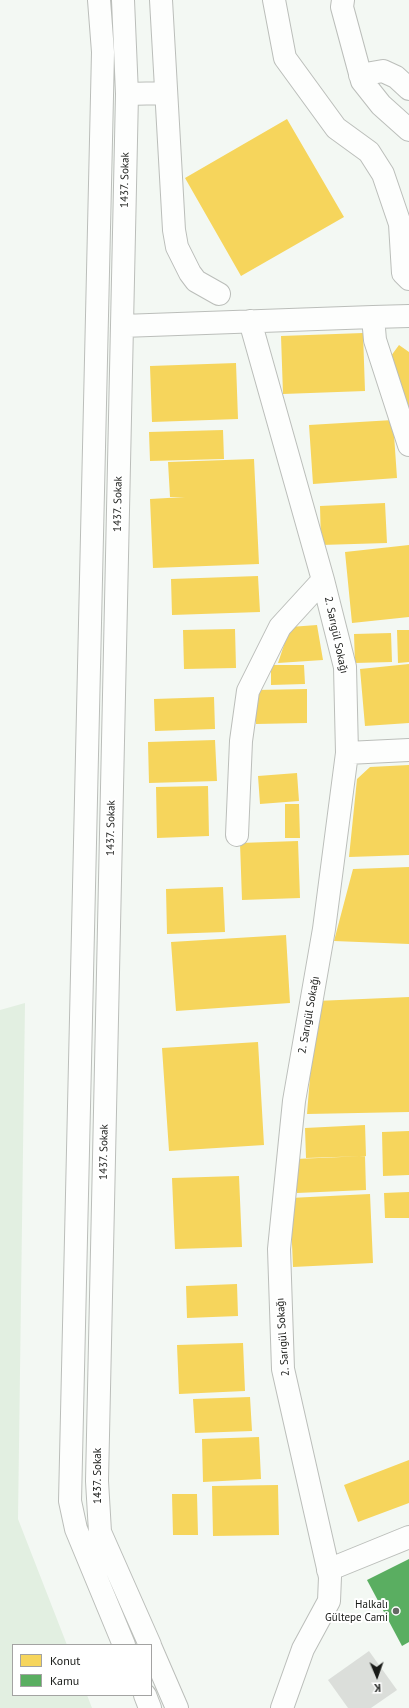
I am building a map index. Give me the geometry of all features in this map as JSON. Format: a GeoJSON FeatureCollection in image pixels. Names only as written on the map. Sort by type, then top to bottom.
{"type":"FeatureCollection","features":[{"type":"Feature","properties":{"kind":"street"},"geometry":{"type":"LineString","coordinates":[[99,0],[103,52],[70,1501],[76,1529],[124,1644]]}},
{"type":"Feature","properties":{"kind":"street","name":"1437. Sokak"},"geometry":{"type":"LineString","coordinates":[[122,0],[127,94],[97,1481],[100,1532],[150,1644]]}},
{"type":"Feature","properties":{"kind":"street"},"geometry":{"type":"LineString","coordinates":[[161,0],[174,230],[177,247],[184,264],[196,281],[219,294]]}},
{"type":"Feature","properties":{"kind":"street"},"geometry":{"type":"LineString","coordinates":[[274,0],[285,58],[336,128],[369,152],[383,174],[400,224],[403,272],[409,279]]}},
{"type":"Feature","properties":{"kind":"street"},"geometry":{"type":"LineString","coordinates":[[343,0],[342,7],[362,81],[381,105],[409,130]]}},
{"type":"Feature","properties":{"kind":"street"},"geometry":{"type":"LineString","coordinates":[[360,75],[383,71],[396,77],[409,89]]}},
{"type":"Feature","properties":{"kind":"street"},"geometry":{"type":"LineString","coordinates":[[127,94],[166,93]]}},
{"type":"Feature","properties":{"kind":"street"},"geometry":{"type":"LineString","coordinates":[[122,326],[409,316]]}},
{"type":"Feature","properties":{"kind":"street"},"geometry":{"type":"LineString","coordinates":[[373,317],[375,340],[409,445]]}},
{"type":"Feature","properties":{"kind":"street","name":"2. Sarıgül Sokağı"},"geometry":{"type":"LineString","coordinates":[[250,321],[323,580],[345,667],[347,753],[324,928],[294,1101],[279,1249],[283,1369],[330,1577],[329,1601],[303,1650],[282,1708]]}},
{"type":"Feature","properties":{"kind":"street"},"geometry":{"type":"LineString","coordinates":[[237,835],[241,741],[248,691],[280,626],[323,580]]}},
{"type":"Feature","properties":{"kind":"street"},"geometry":{"type":"LineString","coordinates":[[347,753],[409,750]]}},
{"type":"Feature","properties":{"kind":"street"},"geometry":{"type":"LineString","coordinates":[[328,1570],[409,1537]]}},
{"type":"Feature","properties":{"kind":"street"},"geometry":{"type":"LineString","coordinates":[[152,1650],[177,1708]]}},
{"type":"Feature","properties":{"kind":"street"},"geometry":{"type":"LineString","coordinates":[[145,1696],[150,1708]]}},
{"type":"Feature","properties":{"kind":"green space"},"geometry":{"type":"Polygon","coordinates":[[[25,1003],[18,1519],[67,1644],[12,1644],[12,1696],[87,1696],[92,1708],[0,1708],[0,1010],[25,1003]]]}},
{"type":"Feature","properties":{"kind":"building: Konut"},"geometry":{"type":"Polygon","coordinates":[[[287,119],[344,217],[241,276],[185,178],[287,119]]]}},
{"type":"Feature","properties":{"kind":"building: Konut"},"geometry":{"type":"Polygon","coordinates":[[[363,333],[365,391],[283,394],[281,336],[363,333]]]}},
{"type":"Feature","properties":{"kind":"building: Konut"},"geometry":{"type":"Polygon","coordinates":[[[399,345],[409,352],[409,413],[388,360],[399,345]]]}},
{"type":"Feature","properties":{"kind":"building: Konut"},"geometry":{"type":"Polygon","coordinates":[[[236,363],[238,419],[152,422],[150,366],[236,363]]]}},
{"type":"Feature","properties":{"kind":"building: Konut"},"geometry":{"type":"Polygon","coordinates":[[[393,420],[397,478],[313,484],[309,425],[393,420]]]}},
{"type":"Feature","properties":{"kind":"building: Konut"},"geometry":{"type":"Polygon","coordinates":[[[223,430],[224,459],[150,461],[149,432],[223,430]]]}},
{"type":"Feature","properties":{"kind":"building: Konut"},"geometry":{"type":"Polygon","coordinates":[[[254,459],[259,564],[153,568],[150,499],[185,497],[170,497],[168,462],[254,459]]]}},
{"type":"Feature","properties":{"kind":"building: Konut"},"geometry":{"type":"Polygon","coordinates":[[[385,503],[387,543],[321,545],[320,506],[385,503]]]}},
{"type":"Feature","properties":{"kind":"building: Konut"},"geometry":{"type":"Polygon","coordinates":[[[409,545],[409,617],[352,623],[345,552],[409,545]]]}},
{"type":"Feature","properties":{"kind":"building: Konut"},"geometry":{"type":"Polygon","coordinates":[[[258,576],[260,612],[172,615],[171,579],[258,576]]]}},
{"type":"Feature","properties":{"kind":"building: Konut"},"geometry":{"type":"Polygon","coordinates":[[[317,625],[323,660],[278,663],[290,627],[317,625]]]}},
{"type":"Feature","properties":{"kind":"building: Konut"},"geometry":{"type":"Polygon","coordinates":[[[235,629],[236,668],[184,669],[183,630],[235,629]]]}},
{"type":"Feature","properties":{"kind":"building: Konut"},"geometry":{"type":"Polygon","coordinates":[[[397,630],[409,630],[409,662],[398,663],[397,630]]]}},
{"type":"Feature","properties":{"kind":"building: Konut"},"geometry":{"type":"Polygon","coordinates":[[[391,633],[392,662],[355,663],[354,634],[391,633]]]}},
{"type":"Feature","properties":{"kind":"building: Konut"},"geometry":{"type":"Polygon","coordinates":[[[409,664],[409,723],[365,726],[360,669],[409,664]]]}},
{"type":"Feature","properties":{"kind":"building: Konut"},"geometry":{"type":"Polygon","coordinates":[[[271,665],[304,665],[305,684],[271,685],[271,665]]]}},
{"type":"Feature","properties":{"kind":"building: Konut"},"geometry":{"type":"Polygon","coordinates":[[[307,689],[307,723],[256,724],[256,690],[307,689]]]}},
{"type":"Feature","properties":{"kind":"building: Konut"},"geometry":{"type":"Polygon","coordinates":[[[214,697],[215,729],[155,731],[154,699],[214,697]]]}},
{"type":"Feature","properties":{"kind":"building: Konut"},"geometry":{"type":"Polygon","coordinates":[[[215,740],[217,781],[149,783],[148,742],[215,740]]]}},
{"type":"Feature","properties":{"kind":"building: Konut"},"geometry":{"type":"Polygon","coordinates":[[[409,765],[409,855],[349,857],[357,779],[370,767],[409,765]]]}},
{"type":"Feature","properties":{"kind":"building: Konut"},"geometry":{"type":"Polygon","coordinates":[[[297,773],[299,801],[260,804],[258,776],[297,773]]]}},
{"type":"Feature","properties":{"kind":"building: Konut"},"geometry":{"type":"Polygon","coordinates":[[[208,786],[209,836],[157,838],[156,787],[208,786]]]}},
{"type":"Feature","properties":{"kind":"building: Konut"},"geometry":{"type":"Polygon","coordinates":[[[285,804],[299,804],[300,838],[285,838],[285,804]]]}},
{"type":"Feature","properties":{"kind":"building: Konut"},"geometry":{"type":"Polygon","coordinates":[[[298,841],[300,898],[242,900],[240,843],[298,841]]]}},
{"type":"Feature","properties":{"kind":"building: Konut"},"geometry":{"type":"Polygon","coordinates":[[[409,867],[409,944],[334,941],[353,869],[409,867]]]}},
{"type":"Feature","properties":{"kind":"building: Konut"},"geometry":{"type":"Polygon","coordinates":[[[223,887],[225,932],[167,934],[166,889],[223,887]]]}},
{"type":"Feature","properties":{"kind":"building: Konut"},"geometry":{"type":"Polygon","coordinates":[[[286,935],[290,1003],[176,1011],[171,942],[286,935]]]}},
{"type":"Feature","properties":{"kind":"building: Konut"},"geometry":{"type":"Polygon","coordinates":[[[409,997],[409,1112],[307,1114],[316,1001],[409,997]]]}},
{"type":"Feature","properties":{"kind":"building: Konut"},"geometry":{"type":"Polygon","coordinates":[[[258,1042],[264,1145],[169,1151],[162,1048],[258,1042]]]}},
{"type":"Feature","properties":{"kind":"building: Konut"},"geometry":{"type":"Polygon","coordinates":[[[365,1125],[366,1156],[306,1158],[305,1128],[365,1125]]]}},
{"type":"Feature","properties":{"kind":"building: Konut"},"geometry":{"type":"Polygon","coordinates":[[[409,1131],[409,1175],[383,1176],[382,1132],[409,1131]]]}},
{"type":"Feature","properties":{"kind":"building: Konut"},"geometry":{"type":"Polygon","coordinates":[[[365,1156],[366,1190],[297,1193],[295,1159],[365,1156]]]}},
{"type":"Feature","properties":{"kind":"building: Konut"},"geometry":{"type":"Polygon","coordinates":[[[239,1176],[242,1247],[175,1249],[172,1178],[239,1176]]]}},
{"type":"Feature","properties":{"kind":"building: Konut"},"geometry":{"type":"Polygon","coordinates":[[[409,1192],[409,1218],[385,1218],[384,1193],[409,1192]]]}},
{"type":"Feature","properties":{"kind":"building: Konut"},"geometry":{"type":"Polygon","coordinates":[[[370,1194],[373,1263],[293,1267],[290,1198],[370,1194]]]}},
{"type":"Feature","properties":{"kind":"building: Konut"},"geometry":{"type":"Polygon","coordinates":[[[237,1284],[238,1316],[187,1318],[186,1286],[237,1284]]]}},
{"type":"Feature","properties":{"kind":"building: Konut"},"geometry":{"type":"Polygon","coordinates":[[[243,1343],[245,1391],[179,1394],[177,1345],[243,1343]]]}},
{"type":"Feature","properties":{"kind":"building: Konut"},"geometry":{"type":"Polygon","coordinates":[[[250,1397],[252,1431],[195,1433],[193,1399],[250,1397]]]}},
{"type":"Feature","properties":{"kind":"building: Konut"},"geometry":{"type":"Polygon","coordinates":[[[259,1437],[261,1479],[203,1482],[202,1439],[259,1437]]]}},
{"type":"Feature","properties":{"kind":"building: Konut"},"geometry":{"type":"Polygon","coordinates":[[[409,1460],[409,1503],[358,1522],[344,1485],[409,1460]]]}},
{"type":"Feature","properties":{"kind":"building: Konut"},"geometry":{"type":"Polygon","coordinates":[[[278,1485],[279,1535],[213,1536],[212,1486],[278,1485]]]}},
{"type":"Feature","properties":{"kind":"building: Konut"},"geometry":{"type":"Polygon","coordinates":[[[172,1494],[197,1494],[198,1535],[173,1535],[172,1494]]]}},
{"type":"Feature","properties":{"kind":"building: Kamu","name":"Halkalı Gültepe Cami"},"geometry":{"type":"Polygon","coordinates":[[[409,1559],[409,1642],[402,1646],[367,1580],[409,1559]]]}},
{"type":"Feature","properties":{"kind":"building: Diğer"},"geometry":{"type":"Polygon","coordinates":[[[369,1651],[397,1690],[371,1708],[348,1708],[328,1680],[369,1651]]]}},
{"type":"Feature","properties":{"kind":"place","name":"Halkalı Gültepe Cami"},"geometry":{"type":"Point","coordinates":[396,1611]}}]}
